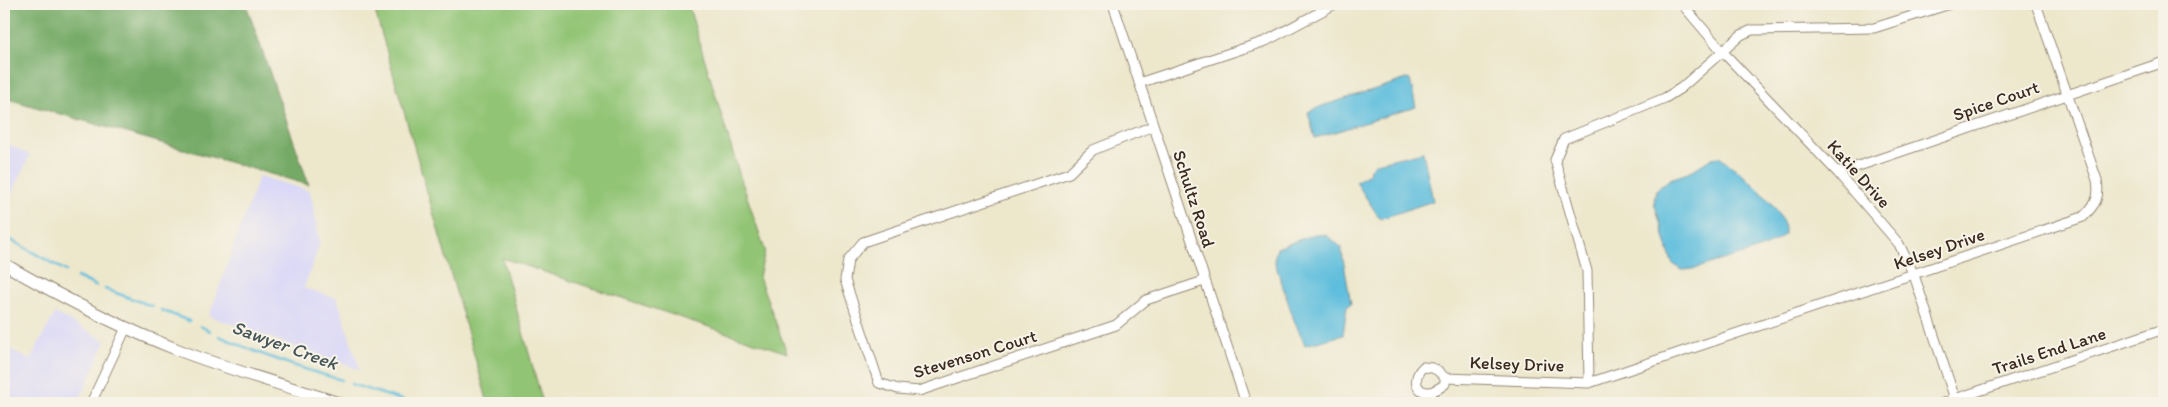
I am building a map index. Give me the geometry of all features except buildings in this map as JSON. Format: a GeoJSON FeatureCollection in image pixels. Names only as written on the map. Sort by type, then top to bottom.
{"type":"FeatureCollection","features":[{"type":"Feature","properties":{"kind":"main road"},"geometry":{"type":"LineString","coordinates":[[4,264],[66,299],[126,328],[210,361],[339,403]]}},
{"type":"Feature","properties":{"kind":"street","name":"Schultz Road"},"geometry":{"type":"LineString","coordinates":[[1113,4],[1246,403]]}},
{"type":"Feature","properties":{"kind":"street"},"geometry":{"type":"LineString","coordinates":[[1139,83],[1266,41],[1335,4]]}},
{"type":"Feature","properties":{"kind":"street","name":"Katie Drive"},"geometry":{"type":"LineString","coordinates":[[1682,4],[1722,51],[1838,173],[1899,244],[1914,275],[1955,399]]}},
{"type":"Feature","properties":{"kind":"street","name":"Kelsey Drive"},"geometry":{"type":"LineString","coordinates":[[1589,382],[1587,271],[1555,160],[1564,139],[1665,98],[1681,88],[1740,35],[1752,30],[1874,28],[1950,4]]}},
{"type":"Feature","properties":{"kind":"street","name":"Kelsey Drive"},"geometry":{"type":"LineString","coordinates":[[1445,378],[1589,382],[2083,217],[2093,206],[2099,194],[2097,180],[2036,4]]}},
{"type":"Feature","properties":{"kind":"street","name":"Spice Court"},"geometry":{"type":"LineString","coordinates":[[1838,173],[2164,62]]}},
{"type":"Feature","properties":{"kind":"street","name":"Stevenson Court"},"geometry":{"type":"LineString","coordinates":[[1153,126],[1093,150],[1069,173],[863,242],[848,260],[845,280],[879,383],[898,389],[919,391],[1116,325],[1146,300],[1204,281]]}},
{"type":"Feature","properties":{"kind":"street"},"geometry":{"type":"LineString","coordinates":[[91,403],[126,328]]}},
{"type":"Feature","properties":{"kind":"street","name":"Trails End Lane"},"geometry":{"type":"LineString","coordinates":[[1943,403],[2164,329]]}},
{"type":"Feature","properties":{"kind":"shaded area"},"geometry":{"type":"Polygon","coordinates":[[[4,142],[30,155],[4,212],[4,142]]]}},
{"type":"Feature","properties":{"kind":"shaded area"},"geometry":{"type":"Polygon","coordinates":[[[259,176],[310,191],[320,243],[304,288],[337,298],[360,370],[209,316],[259,176]]]}},
{"type":"Feature","properties":{"kind":"shaded area"},"geometry":{"type":"Polygon","coordinates":[[[55,313],[106,341],[78,403],[4,403],[4,346],[30,360],[55,313]]]}},
{"type":"Feature","properties":{"kind":"green space"},"geometry":{"type":"Polygon","coordinates":[[[11,4],[246,4],[309,185],[4,98],[4,23],[11,4]]]}},
{"type":"Feature","properties":{"kind":"green space"},"geometry":{"type":"Polygon","coordinates":[[[373,4],[688,4],[739,173],[765,250],[759,277],[787,353],[502,258],[543,403],[488,403],[373,4]]]}},
{"type":"Feature","properties":{"kind":"water"},"geometry":{"type":"Polygon","coordinates":[[[1407,79],[1410,80],[1416,107],[1315,138],[1308,112],[1407,79]]]}},
{"type":"Feature","properties":{"kind":"water"},"geometry":{"type":"Polygon","coordinates":[[[1423,152],[1433,201],[1380,219],[1356,182],[1369,174],[1370,169],[1376,163],[1423,152]]]}},
{"type":"Feature","properties":{"kind":"water"},"geometry":{"type":"Polygon","coordinates":[[[1719,157],[1749,180],[1770,202],[1784,224],[1785,234],[1770,244],[1754,251],[1700,267],[1681,270],[1672,263],[1654,202],[1656,190],[1670,179],[1688,173],[1712,158],[1719,157]]]}},
{"type":"Feature","properties":{"kind":"water"},"geometry":{"type":"Polygon","coordinates":[[[1315,234],[1326,235],[1341,247],[1351,304],[1347,306],[1343,335],[1305,345],[1294,320],[1274,260],[1277,248],[1315,234]]]}},
{"type":"Feature","properties":{"kind":"waterway"},"geometry":{"type":"LineString","coordinates":[[4,236],[66,271]]}},
{"type":"Feature","properties":{"kind":"waterway","name":"Sawyer Creek"},"geometry":{"type":"LineString","coordinates":[[77,277],[96,286]]}},
{"type":"Feature","properties":{"kind":"waterway","name":"Sawyer Creek"},"geometry":{"type":"LineString","coordinates":[[105,289],[152,306]]}},
{"type":"Feature","properties":{"kind":"waterway","name":"Sawyer Creek"},"geometry":{"type":"LineString","coordinates":[[161,310],[189,321]]}},
{"type":"Feature","properties":{"kind":"waterway","name":"Sawyer Creek"},"geometry":{"type":"LineString","coordinates":[[200,326],[210,331]]}},
{"type":"Feature","properties":{"kind":"waterway","name":"Sawyer Creek"},"geometry":{"type":"LineString","coordinates":[[219,336],[280,361],[342,380]]}},
{"type":"Feature","properties":{"kind":"waterway","name":"Sawyer Creek"},"geometry":{"type":"LineString","coordinates":[[351,384],[411,403]]}}]}
